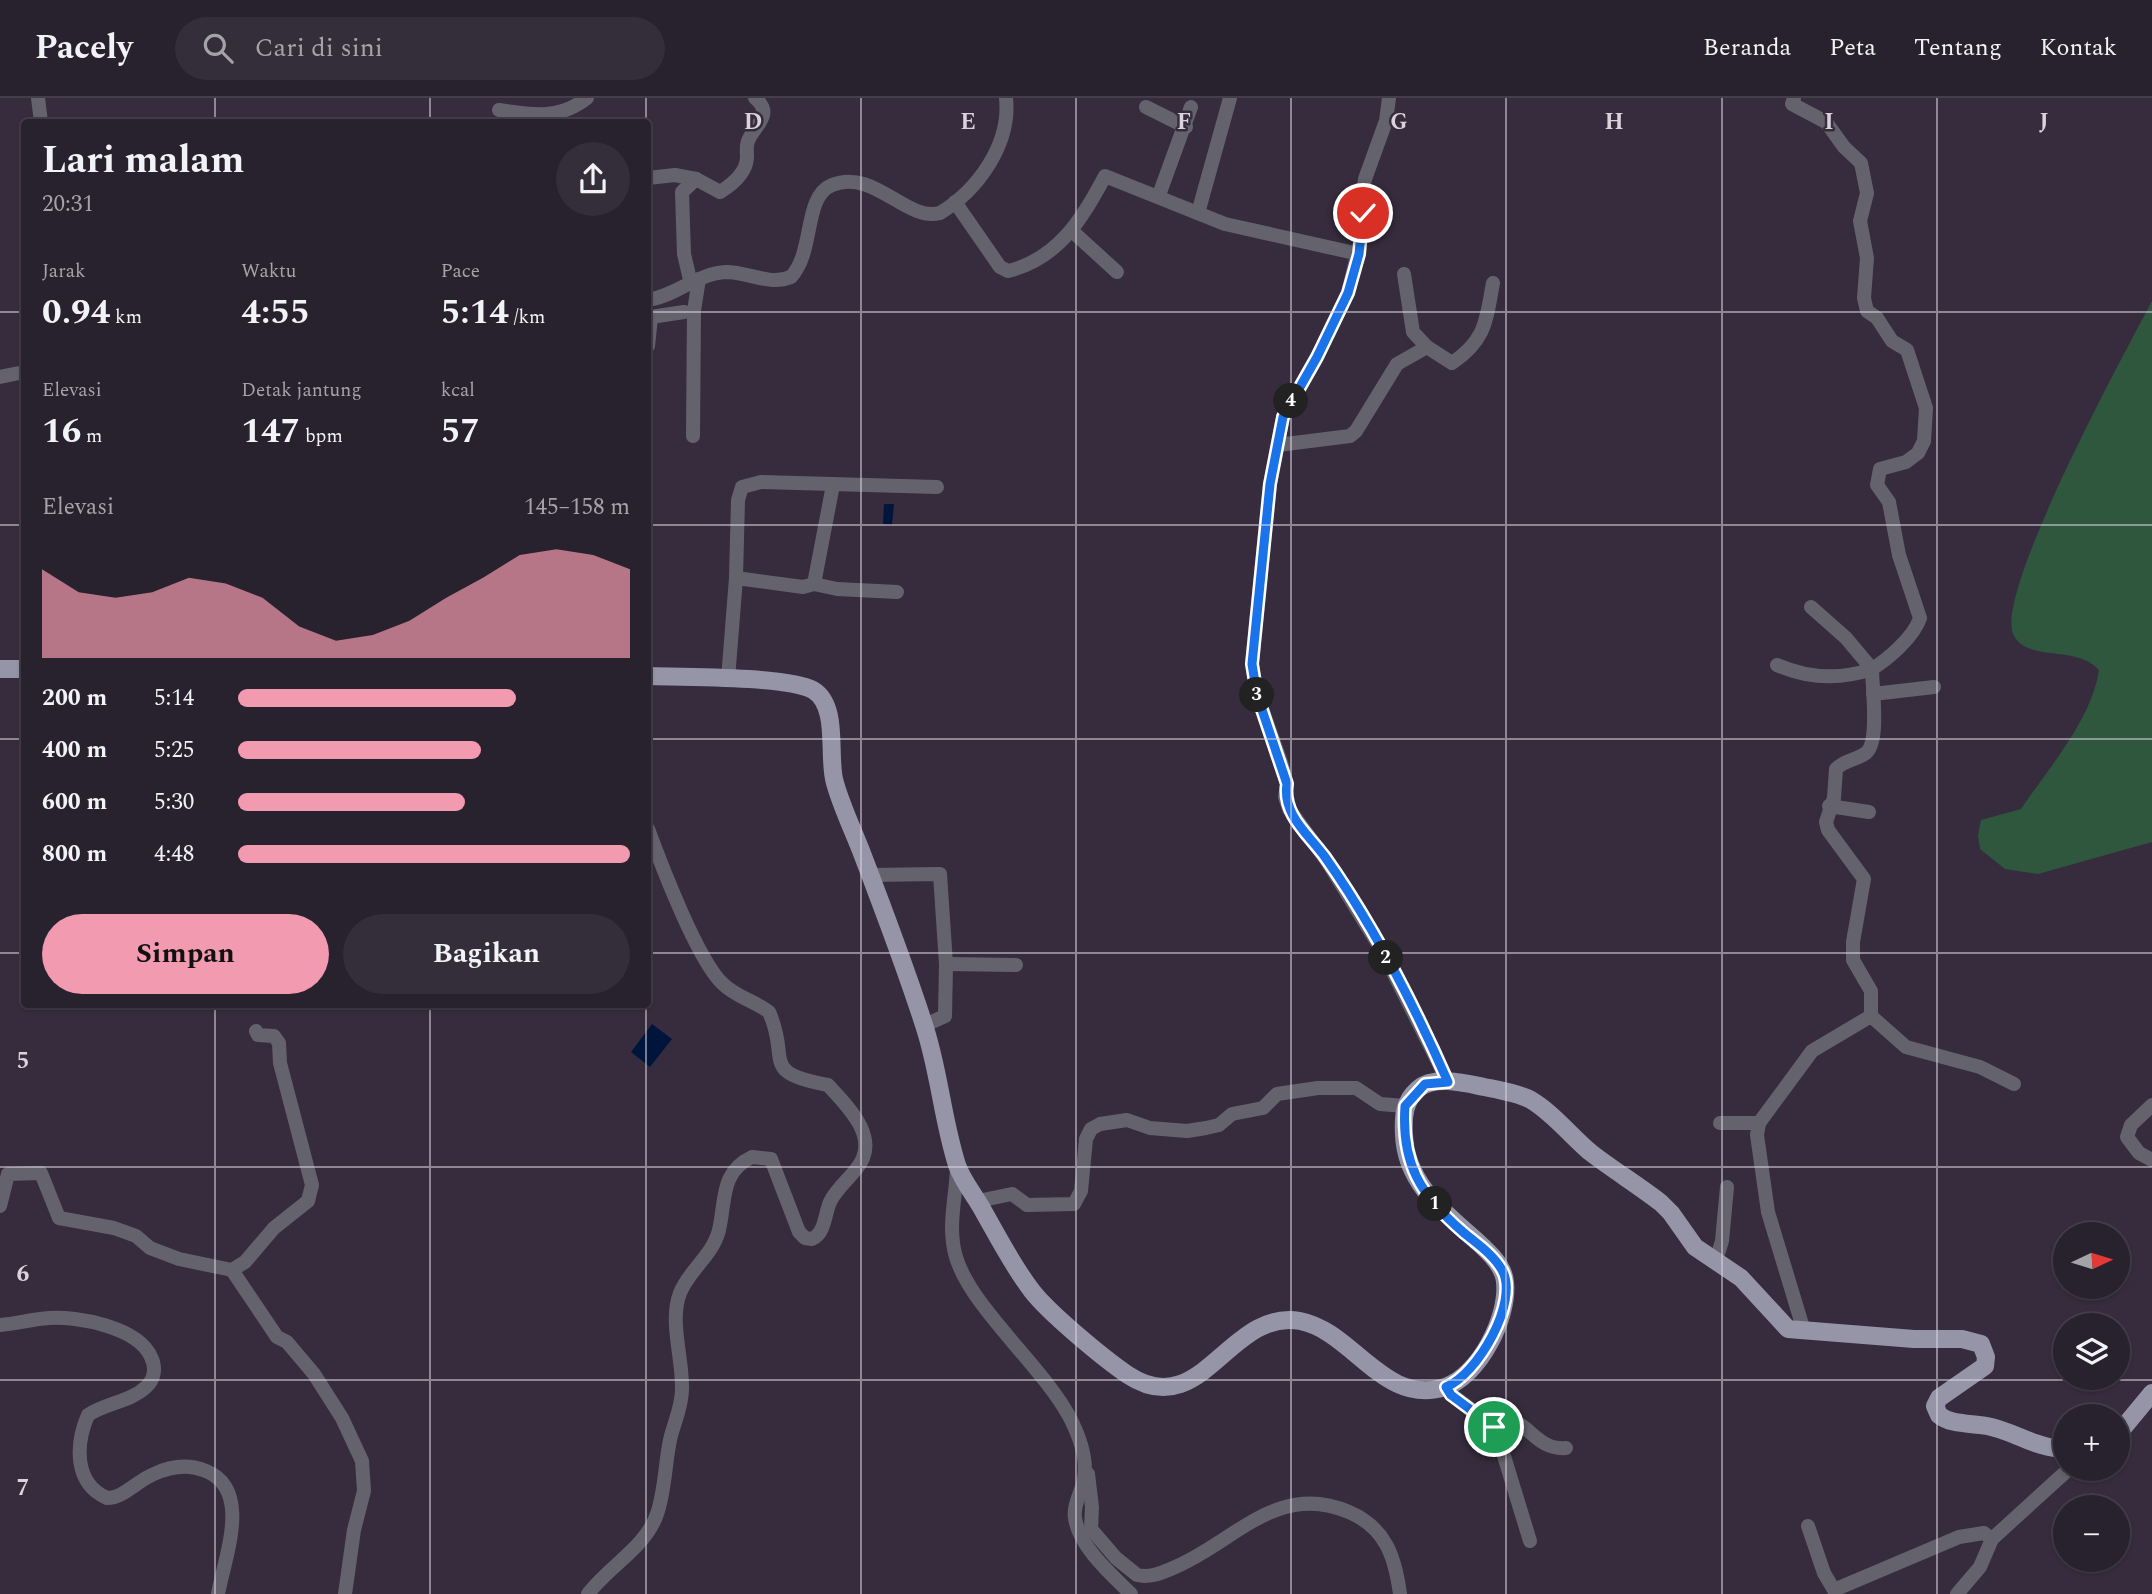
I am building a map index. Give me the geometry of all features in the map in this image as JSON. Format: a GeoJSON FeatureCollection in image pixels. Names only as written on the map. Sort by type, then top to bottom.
{"type":"FeatureCollection","features":[{"type":"Feature","properties":{"kind":"main road"},"geometry":{"type":"LineString","coordinates":[[0,669],[21,669]]}},
{"type":"Feature","properties":{"kind":"main road"},"geometry":{"type":"LineString","coordinates":[[651,676],[793,685],[814,691],[821,697],[829,722],[834,781],[925,1026],[957,1166],[1009,1257],[1037,1297],[1124,1372],[1142,1382],[1163,1386],[1186,1383],[1206,1371],[1251,1330],[1290,1320],[1315,1325],[1331,1333],[1368,1365],[1400,1385],[1421,1390],[1446,1387],[1465,1376],[1484,1354],[1504,1301],[1506,1281],[1494,1260],[1445,1216],[1417,1178],[1405,1148],[1405,1106],[1425,1084],[1448,1082],[1488,1088],[1533,1101],[1590,1152],[1661,1203],[1695,1247],[1745,1282],[1786,1328],[1975,1341],[1984,1348],[1985,1366],[1939,1398],[1935,1406],[1939,1415],[1955,1421],[2012,1432],[2053,1448]]}},
{"type":"Feature","properties":{"kind":"main road"},"geometry":{"type":"LineString","coordinates":[[2130,1420],[2152,1393]]}},
{"type":"Feature","properties":{"kind":"street"},"geometry":{"type":"LineString","coordinates":[[38,98],[41,119]]}},
{"type":"Feature","properties":{"kind":"street"},"geometry":{"type":"LineString","coordinates":[[499,110],[551,115],[574,108],[587,98]]}},
{"type":"Feature","properties":{"kind":"street"},"geometry":{"type":"LineString","coordinates":[[651,178],[675,175],[696,180],[720,192],[743,170],[748,140],[763,119],[762,105],[755,98]]}},
{"type":"Feature","properties":{"kind":"street"},"geometry":{"type":"LineString","coordinates":[[651,299],[725,272],[766,280],[792,276],[806,255],[816,200],[832,185],[857,183],[871,186],[931,215],[954,202],[981,174],[997,150],[1005,128],[1006,98]]}},
{"type":"Feature","properties":{"kind":"street"},"geometry":{"type":"LineString","coordinates":[[1198,213],[1230,98]]}},
{"type":"Feature","properties":{"kind":"street"},"geometry":{"type":"LineString","coordinates":[[1389,98],[1388,114],[1375,146],[1363,190],[1364,227],[1345,300],[1283,417],[1270,484],[1266,553],[1252,642],[1257,695],[1287,784],[1284,797],[1293,816],[1327,861],[1383,952],[1448,1082]]}},
{"type":"Feature","properties":{"kind":"street"},"geometry":{"type":"LineString","coordinates":[[1777,664],[1796,673],[1818,677],[1872,670],[1885,662],[1913,631],[1920,618],[1899,555],[1889,502],[1877,485],[1877,474],[1880,469],[1906,462],[1918,453],[1924,441],[1926,408],[1907,350],[1892,341],[1877,318],[1867,311],[1864,298],[1867,258],[1860,221],[1867,193],[1861,163],[1844,147],[1826,122],[1792,104],[1794,98]]}},
{"type":"Feature","properties":{"kind":"street"},"geometry":{"type":"LineString","coordinates":[[1146,107],[1185,127]]}},
{"type":"Feature","properties":{"kind":"street"},"geometry":{"type":"LineString","coordinates":[[1158,195],[1191,107]]}},
{"type":"Feature","properties":{"kind":"street"},"geometry":{"type":"LineString","coordinates":[[954,202],[1000,267],[1008,271],[1035,260],[1072,231],[1083,218],[1105,176],[1225,224],[1359,254]]}},
{"type":"Feature","properties":{"kind":"street"},"geometry":{"type":"LineString","coordinates":[[693,436],[695,282],[684,254],[681,197],[684,187],[696,180]]}},
{"type":"Feature","properties":{"kind":"street"},"geometry":{"type":"LineString","coordinates":[[1072,231],[1117,272]]}},
{"type":"Feature","properties":{"kind":"street"},"geometry":{"type":"LineString","coordinates":[[1404,274],[1413,332],[1427,347],[1452,363],[1475,345],[1484,330],[1493,283]]}},
{"type":"Feature","properties":{"kind":"street"},"geometry":{"type":"LineString","coordinates":[[651,317],[684,312]]}},
{"type":"Feature","properties":{"kind":"street"},"geometry":{"type":"LineString","coordinates":[[1279,445],[1350,436],[1397,363],[1427,347]]}},
{"type":"Feature","properties":{"kind":"street"},"geometry":{"type":"LineString","coordinates":[[0,377],[21,373]]}},
{"type":"Feature","properties":{"kind":"street"},"geometry":{"type":"LineString","coordinates":[[728,679],[736,578],[738,500],[742,488],[761,482],[937,487]]}},
{"type":"Feature","properties":{"kind":"street"},"geometry":{"type":"LineString","coordinates":[[814,584],[833,485]]}},
{"type":"Feature","properties":{"kind":"street"},"geometry":{"type":"LineString","coordinates":[[736,578],[803,587],[814,584],[837,589],[897,592]]}},
{"type":"Feature","properties":{"kind":"street"},"geometry":{"type":"LineString","coordinates":[[1811,607],[1846,638],[1872,670],[1871,747],[1865,754],[1836,769],[1834,798],[1829,806],[1828,830],[1864,879],[1853,942],[1853,960],[1871,991],[1871,1016],[1906,1047],[1980,1066],[2014,1084]]}},
{"type":"Feature","properties":{"kind":"street"},"geometry":{"type":"LineString","coordinates":[[1873,694],[1934,687]]}},
{"type":"Feature","properties":{"kind":"street"},"geometry":{"type":"LineString","coordinates":[[1829,806],[1869,812]]}},
{"type":"Feature","properties":{"kind":"street"},"geometry":{"type":"LineString","coordinates":[[588,1594],[611,1566],[645,1538],[657,1514],[671,1436],[682,1402],[682,1369],[676,1315],[680,1293],[715,1240],[724,1190],[732,1170],[752,1157],[771,1159],[799,1232],[805,1238],[812,1239],[821,1233],[832,1197],[860,1164],[866,1150],[866,1135],[828,1085],[798,1079],[780,1065],[769,1012],[734,993],[716,977],[694,935],[651,836]]}},
{"type":"Feature","properties":{"kind":"street"},"geometry":{"type":"LineString","coordinates":[[870,874],[940,874],[946,964],[945,1016],[925,1026]]}},
{"type":"Feature","properties":{"kind":"street"},"geometry":{"type":"LineString","coordinates":[[946,964],[1016,965]]}},
{"type":"Feature","properties":{"kind":"street"},"geometry":{"type":"LineString","coordinates":[[1804,1331],[1784,1272],[1763,1191],[1756,1151],[1759,1123],[1812,1051],[1871,1016]]}},
{"type":"Feature","properties":{"kind":"street"},"geometry":{"type":"LineString","coordinates":[[0,1206],[8,1174],[41,1173],[59,1218],[114,1228],[136,1236],[150,1248],[180,1259],[232,1270],[245,1262],[274,1228],[308,1201],[312,1185],[280,1063],[279,1043],[274,1036],[258,1035],[256,1031]]}},
{"type":"Feature","properties":{"kind":"street"},"geometry":{"type":"LineString","coordinates":[[978,1200],[1012,1194],[1027,1205],[1074,1204],[1081,1191],[1086,1139],[1091,1129],[1100,1124],[1127,1120],[1150,1128],[1197,1129],[1219,1125],[1232,1114],[1263,1108],[1277,1094],[1318,1088],[1356,1088],[1380,1104],[1405,1106]]}},
{"type":"Feature","properties":{"kind":"street"},"geometry":{"type":"LineString","coordinates":[[2152,1105],[2131,1125],[2127,1137],[2138,1153],[2152,1160]]}},
{"type":"Feature","properties":{"kind":"street"},"geometry":{"type":"LineString","coordinates":[[1720,1123],[1759,1123]]}},
{"type":"Feature","properties":{"kind":"street"},"geometry":{"type":"LineString","coordinates":[[957,1166],[951,1226],[956,1259],[980,1299],[1057,1395],[1076,1430],[1091,1485],[1091,1529],[1110,1552],[1137,1575],[1158,1574],[1190,1561],[1268,1511],[1315,1503],[1355,1514],[1379,1532],[1391,1553],[1399,1594]]}},
{"type":"Feature","properties":{"kind":"street"},"geometry":{"type":"LineString","coordinates":[[1715,1263],[1722,1241],[1727,1187]]}},
{"type":"Feature","properties":{"kind":"street"},"geometry":{"type":"LineString","coordinates":[[232,1270],[277,1337],[293,1348],[314,1374],[342,1418],[362,1461],[364,1491],[354,1530],[345,1594]]}},
{"type":"Feature","properties":{"kind":"street"},"geometry":{"type":"LineString","coordinates":[[0,1325],[45,1318],[68,1319],[117,1330],[144,1346],[153,1363],[152,1379],[136,1394],[88,1415],[80,1435],[79,1462],[90,1484],[107,1497],[118,1496],[143,1479],[170,1468],[198,1468],[218,1478],[228,1493],[232,1513],[218,1594]]}},
{"type":"Feature","properties":{"kind":"street"},"geometry":{"type":"LineString","coordinates":[[1446,1387],[1451,1395],[1481,1416],[1497,1433],[1530,1541]]}},
{"type":"Feature","properties":{"kind":"street"},"geometry":{"type":"LineString","coordinates":[[1481,1416],[1497,1413],[1521,1422],[1547,1447],[1566,1448]]}},
{"type":"Feature","properties":{"kind":"street"},"geometry":{"type":"LineString","coordinates":[[1085,1463],[1083,1485],[1075,1506],[1076,1525],[1097,1557],[1131,1594]]}},
{"type":"Feature","properties":{"kind":"street"},"geometry":{"type":"LineString","coordinates":[[1957,1594],[1980,1567],[1992,1539],[2056,1481]]}},
{"type":"Feature","properties":{"kind":"street"},"geometry":{"type":"LineString","coordinates":[[1808,1526],[1824,1573],[1835,1592],[1959,1537],[1983,1533],[1992,1539]]}},
{"type":"Feature","properties":{"kind":"green space"},"geometry":{"type":"Polygon","coordinates":[[[2152,301],[2152,842],[2038,874],[2005,869],[1980,849],[1978,835],[1981,820],[2021,809],[2078,725],[2094,689],[2099,670],[2078,658],[2042,652],[2021,644],[2014,636],[2012,612],[2022,574],[2065,472],[2152,301]]]}},
{"type":"Feature","properties":{"kind":"water"},"geometry":{"type":"Polygon","coordinates":[[[884,504],[894,504],[892,525],[883,524],[884,504]]]}},
{"type":"Feature","properties":{"kind":"water"},"geometry":{"type":"Polygon","coordinates":[[[652,1024],[672,1039],[650,1067],[631,1052],[652,1024]]]}},
{"type":"Feature","properties":{"kind":"route"},"geometry":{"type":"LineString","coordinates":[[1363,213],[1364,227],[1359,254],[1345,300],[1283,417],[1270,484],[1266,553],[1253,636],[1252,664],[1257,695],[1287,784],[1284,797],[1289,809],[1339,879],[1383,952],[1448,1082],[1419,1087],[1405,1106],[1405,1148],[1412,1170],[1428,1195],[1445,1216],[1494,1260],[1502,1269],[1506,1281],[1504,1301],[1484,1354],[1465,1376],[1446,1387],[1451,1395],[1494,1427]]}}]}
